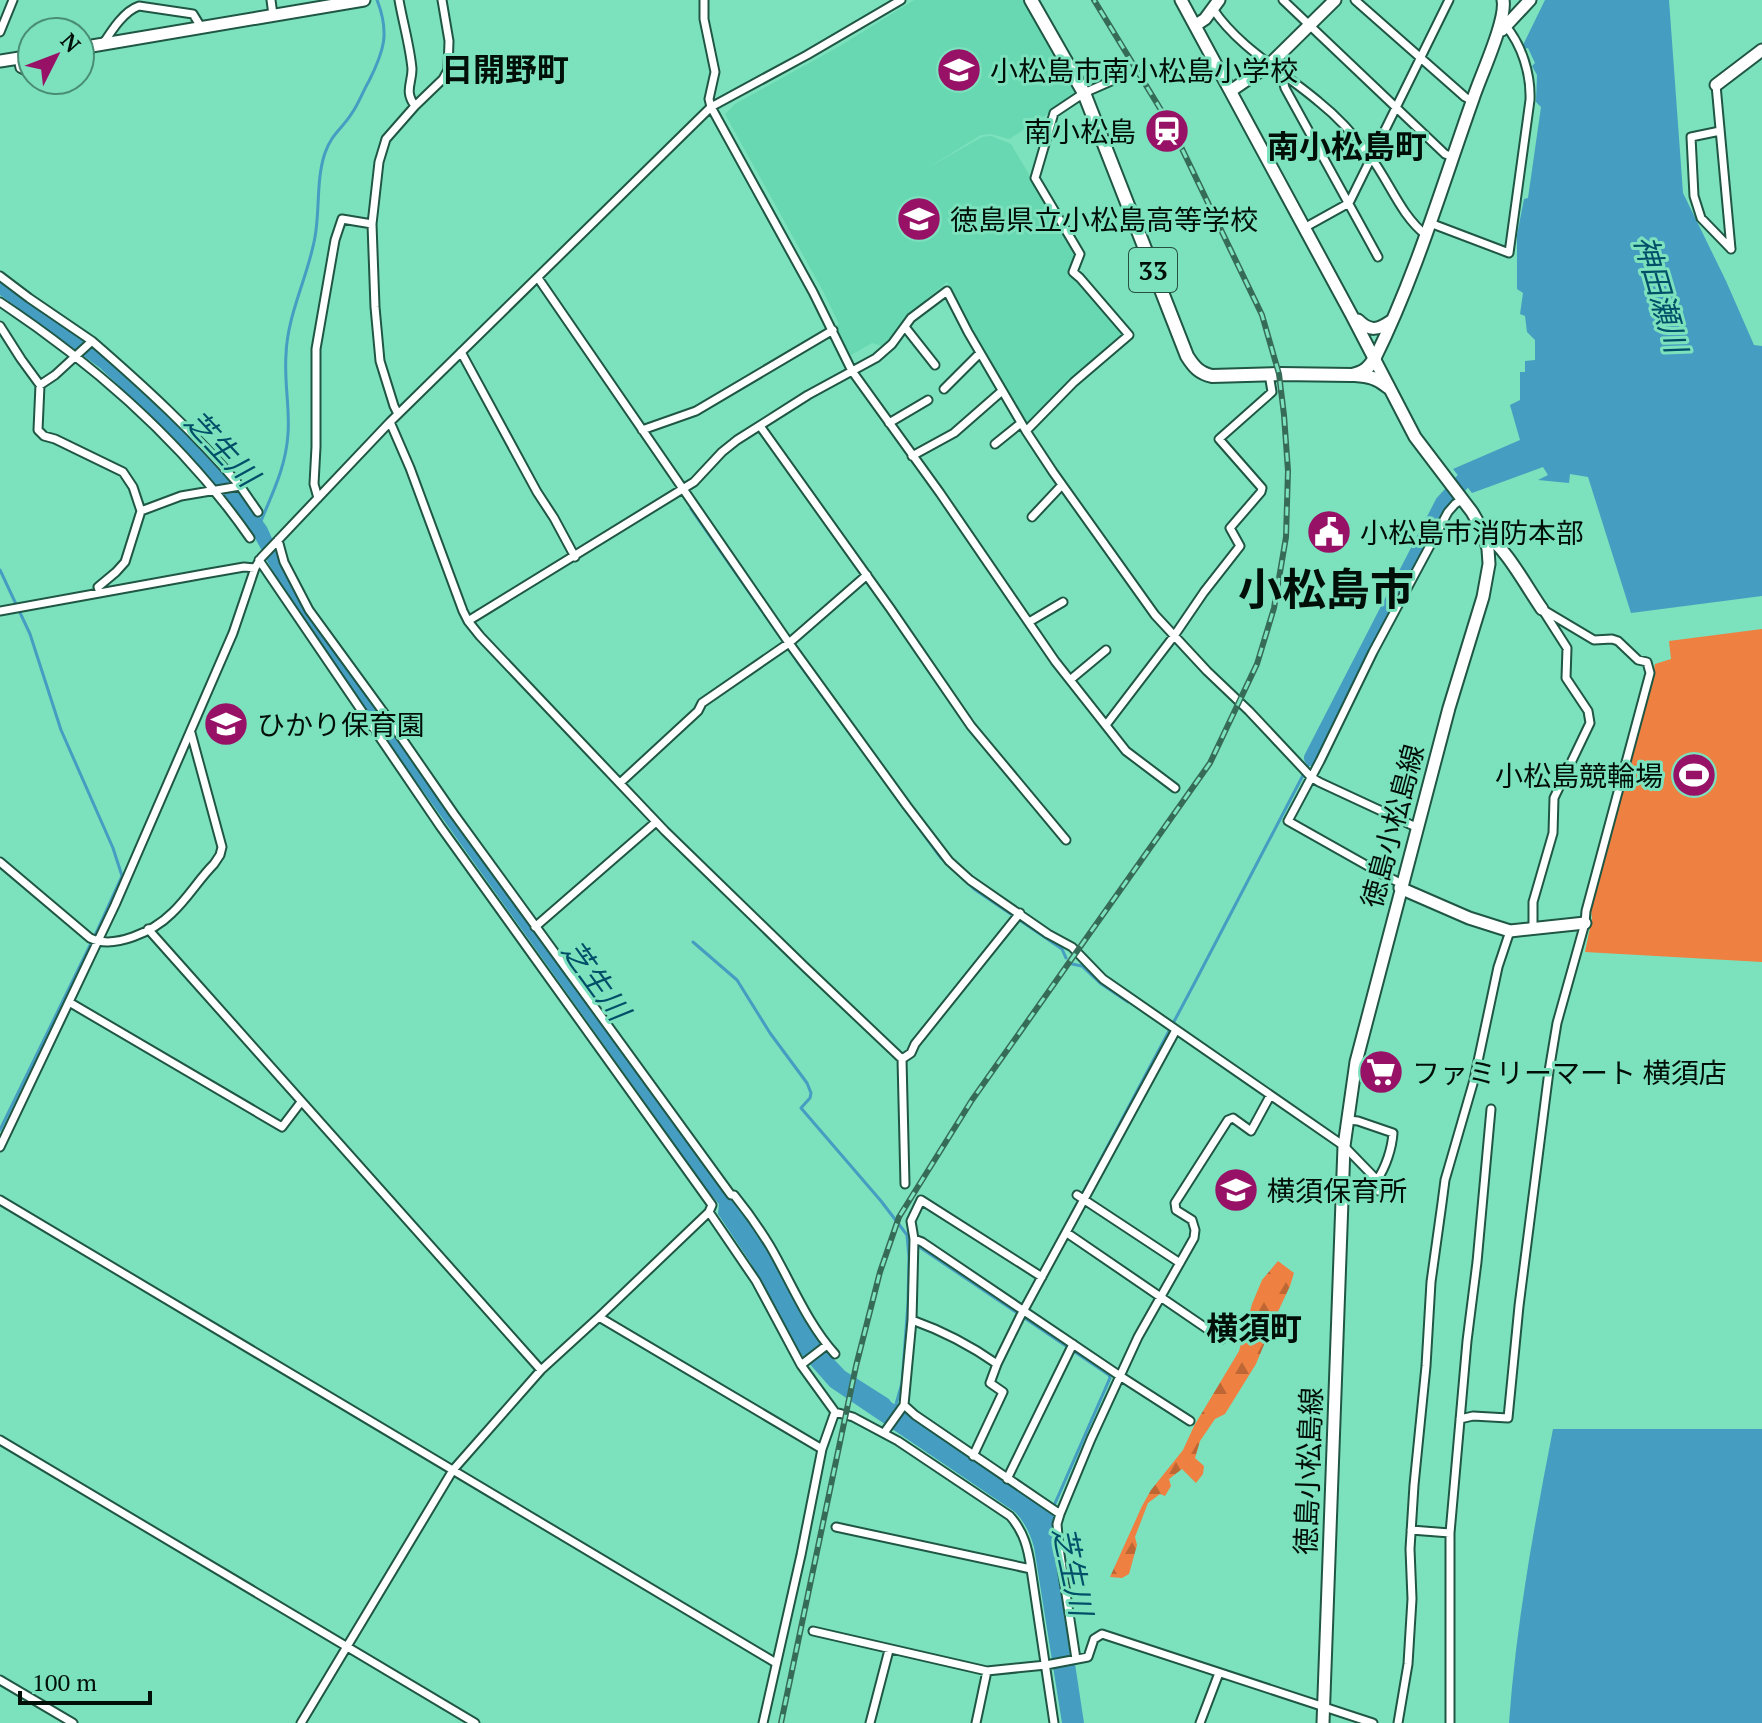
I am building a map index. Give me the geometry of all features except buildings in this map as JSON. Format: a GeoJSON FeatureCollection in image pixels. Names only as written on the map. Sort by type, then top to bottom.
{"type":"FeatureCollection","features":[{"type":"Feature","properties":{"kind":"main road"},"geometry":{"type":"LineString","coordinates":[[96,45],[364,0]]}},
{"type":"Feature","properties":{"kind":"main road","name":"33"},"geometry":{"type":"LineString","coordinates":[[1031,0],[1084,93],[1193,366],[1201,373],[1212,376],[1370,376],[1388,387]]}},
{"type":"Feature","properties":{"kind":"main road","name":"徳島小松島線"},"geometry":{"type":"LineString","coordinates":[[1181,0],[1232,90],[1415,437],[1462,498],[1483,531],[1488,549],[1489,564],[1483,597],[1449,708],[1356,1062],[1344,1146],[1323,1723]]}},
{"type":"Feature","properties":{"kind":"main road"},"geometry":{"type":"LineString","coordinates":[[1232,90],[1270,64],[1335,0]]}},
{"type":"Feature","properties":{"kind":"main road"},"geometry":{"type":"LineString","coordinates":[[1352,375],[1362,373],[1375,358],[1419,257],[1504,10],[1503,0]]}},
{"type":"Feature","properties":{"kind":"main road"},"geometry":{"type":"LineString","coordinates":[[1494,40],[1530,0]]}},
{"type":"Feature","properties":{"kind":"main road"},"geometry":{"type":"LineString","coordinates":[[1196,25],[1216,5]]}},
{"type":"Feature","properties":{"kind":"main road"},"geometry":{"type":"LineString","coordinates":[[1716,85],[1762,50]]}},
{"type":"Feature","properties":{"kind":"main road"},"geometry":{"type":"LineString","coordinates":[[1351,314],[1370,330],[1382,327],[1393,319]]}},
{"type":"Feature","properties":{"kind":"main road"},"geometry":{"type":"LineString","coordinates":[[1483,531],[1503,551],[1542,609]]}},
{"type":"Feature","properties":{"kind":"main road"},"geometry":{"type":"LineString","coordinates":[[1401,886],[1469,918],[1510,931],[1585,923]]}},
{"type":"Feature","properties":{"kind":"street"},"geometry":{"type":"LineString","coordinates":[[0,32],[13,0]]}},
{"type":"Feature","properties":{"kind":"street"},"geometry":{"type":"LineString","coordinates":[[271,0],[273,15]]}},
{"type":"Feature","properties":{"kind":"street"},"geometry":{"type":"LineString","coordinates":[[399,0],[412,72],[409,88],[415,106]]}},
{"type":"Feature","properties":{"kind":"street"},"geometry":{"type":"LineString","coordinates":[[398,414],[380,361],[372,224],[379,162],[386,139],[448,70],[449,41],[442,0]]}},
{"type":"Feature","properties":{"kind":"street"},"geometry":{"type":"LineString","coordinates":[[704,0],[704,19],[715,72],[709,99],[711,107],[833,330],[852,371],[1070,680],[1126,751],[1175,788]]}},
{"type":"Feature","properties":{"kind":"street"},"geometry":{"type":"LineString","coordinates":[[0,1147],[191,731],[233,633],[254,564],[398,414],[711,107],[807,55],[886,4],[901,0]]}},
{"type":"Feature","properties":{"kind":"street"},"geometry":{"type":"LineString","coordinates":[[1283,0],[1445,154],[1453,157]]}},
{"type":"Feature","properties":{"kind":"street"},"geometry":{"type":"LineString","coordinates":[[1355,0],[1472,101]]}},
{"type":"Feature","properties":{"kind":"street"},"geometry":{"type":"LineString","coordinates":[[1304,228],[1349,203],[1449,0]]}},
{"type":"Feature","properties":{"kind":"street"},"geometry":{"type":"LineString","coordinates":[[1216,5],[1221,21],[1233,33],[1321,102],[1353,135],[1371,157],[1415,227],[1509,253],[1531,82],[1517,43],[1505,25]]}},
{"type":"Feature","properties":{"kind":"street"},"geometry":{"type":"LineString","coordinates":[[103,44],[133,7],[193,14],[201,27]]}},
{"type":"Feature","properties":{"kind":"street"},"geometry":{"type":"LineString","coordinates":[[1281,73],[1285,88],[1378,257]]}},
{"type":"Feature","properties":{"kind":"street"},"geometry":{"type":"LineString","coordinates":[[1026,431],[1074,382],[1129,335],[1073,272],[1080,254],[1035,178],[1054,113],[1084,93],[1125,75]]}},
{"type":"Feature","properties":{"kind":"street"},"geometry":{"type":"LineString","coordinates":[[1716,85],[1731,249],[1701,218],[1694,196],[1691,137],[1720,131]]}},
{"type":"Feature","properties":{"kind":"street"},"geometry":{"type":"LineString","coordinates":[[318,498],[314,484],[316,349],[335,240],[342,219],[372,224]]}},
{"type":"Feature","properties":{"kind":"street"},"geometry":{"type":"LineString","coordinates":[[0,276],[91,342],[150,391],[221,464],[258,512]]}},
{"type":"Feature","properties":{"kind":"street"},"geometry":{"type":"LineString","coordinates":[[538,278],[787,644],[949,861],[1018,916],[1072,947],[1103,979],[1344,1146],[1377,1180],[1379,1191]]}},
{"type":"Feature","properties":{"kind":"street"},"geometry":{"type":"LineString","coordinates":[[468,621],[682,490],[694,482],[722,452],[760,426],[808,395],[876,358],[892,344],[911,318],[947,291],[1026,431],[1155,615],[1310,775],[1418,828]]}},
{"type":"Feature","properties":{"kind":"street"},"geometry":{"type":"LineString","coordinates":[[0,302],[74,355],[171,441],[216,491],[250,538]]}},
{"type":"Feature","properties":{"kind":"street"},"geometry":{"type":"LineString","coordinates":[[0,326],[40,385],[38,430],[44,436],[123,472],[133,487],[141,511],[125,562],[98,587],[100,593]]}},
{"type":"Feature","properties":{"kind":"street"},"geometry":{"type":"LineString","coordinates":[[905,327],[935,365]]}},
{"type":"Feature","properties":{"kind":"street"},"geometry":{"type":"LineString","coordinates":[[642,430],[696,411],[833,330]]}},
{"type":"Feature","properties":{"kind":"street"},"geometry":{"type":"LineString","coordinates":[[40,385],[91,342]]}},
{"type":"Feature","properties":{"kind":"street"},"geometry":{"type":"LineString","coordinates":[[461,352],[575,557]]}},
{"type":"Feature","properties":{"kind":"street"},"geometry":{"type":"LineString","coordinates":[[944,389],[980,353]]}},
{"type":"Feature","properties":{"kind":"street"},"geometry":{"type":"LineString","coordinates":[[1106,725],[1240,546],[1230,528],[1261,492],[1259,484],[1219,439],[1272,392],[1269,374]]}},
{"type":"Feature","properties":{"kind":"street"},"geometry":{"type":"LineString","coordinates":[[912,456],[954,433],[1002,391]]}},
{"type":"Feature","properties":{"kind":"street"},"geometry":{"type":"LineString","coordinates":[[889,423],[928,400]]}},
{"type":"Feature","properties":{"kind":"street"},"geometry":{"type":"LineString","coordinates":[[390,422],[468,621],[656,822],[902,1059],[905,1184]]}},
{"type":"Feature","properties":{"kind":"street"},"geometry":{"type":"LineString","coordinates":[[995,444],[1021,423]]}},
{"type":"Feature","properties":{"kind":"street"},"geometry":{"type":"LineString","coordinates":[[760,426],[971,726],[1066,840]]}},
{"type":"Feature","properties":{"kind":"street"},"geometry":{"type":"LineString","coordinates":[[1032,517],[1062,485]]}},
{"type":"Feature","properties":{"kind":"street"},"geometry":{"type":"LineString","coordinates":[[141,511],[181,496],[239,487]]}},
{"type":"Feature","properties":{"kind":"street"},"geometry":{"type":"LineString","coordinates":[[1401,886],[1288,821],[1448,512],[1462,498]]}},
{"type":"Feature","properties":{"kind":"street"},"geometry":{"type":"LineString","coordinates":[[277,542],[309,610],[714,1173],[743,1206],[770,1246],[826,1346],[835,1354]]}},
{"type":"Feature","properties":{"kind":"street"},"geometry":{"type":"LineString","coordinates":[[0,611],[254,564]]}},
{"type":"Feature","properties":{"kind":"street"},"geometry":{"type":"LineString","coordinates":[[254,564],[712,1205],[709,1212],[541,1370],[453,1470],[301,1723]]}},
{"type":"Feature","properties":{"kind":"street"},"geometry":{"type":"LineString","coordinates":[[620,783],[698,711],[702,703],[787,644],[867,575]]}},
{"type":"Feature","properties":{"kind":"street"},"geometry":{"type":"LineString","coordinates":[[1029,622],[1063,602]]}},
{"type":"Feature","properties":{"kind":"street"},"geometry":{"type":"LineString","coordinates":[[1460,1419],[1473,1416],[1508,1418],[1519,1306],[1557,1023],[1650,673],[1647,662],[1638,660],[1618,641],[1594,640],[1542,609]]}},
{"type":"Feature","properties":{"kind":"street"},"geometry":{"type":"LineString","coordinates":[[1533,929],[1533,902],[1553,833],[1554,798],[1590,723],[1588,711],[1566,678],[1567,648],[1542,609]]}},
{"type":"Feature","properties":{"kind":"street"},"geometry":{"type":"LineString","coordinates":[[1070,680],[1106,650]]}},
{"type":"Feature","properties":{"kind":"street"},"geometry":{"type":"LineString","coordinates":[[0,862],[94,940],[117,941],[160,924],[220,855],[222,847],[191,731]]}},
{"type":"Feature","properties":{"kind":"street"},"geometry":{"type":"LineString","coordinates":[[535,927],[656,822]]}},
{"type":"Feature","properties":{"kind":"street"},"geometry":{"type":"LineString","coordinates":[[902,1059],[911,1053],[1018,916]]}},
{"type":"Feature","properties":{"kind":"street"},"geometry":{"type":"LineString","coordinates":[[148,929],[541,1370]]}},
{"type":"Feature","properties":{"kind":"street"},"geometry":{"type":"LineString","coordinates":[[1398,1723],[1408,1664],[1412,1599],[1411,1530],[1431,1282],[1445,1180],[1474,1080],[1498,967],[1510,931]]}},
{"type":"Feature","properties":{"kind":"street"},"geometry":{"type":"LineString","coordinates":[[69,1002],[282,1127],[301,1102]]}},
{"type":"Feature","properties":{"kind":"street"},"geometry":{"type":"LineString","coordinates":[[973,1456],[1003,1392],[990,1383],[997,1364],[1040,1276],[1173,1027]]}},
{"type":"Feature","properties":{"kind":"street"},"geometry":{"type":"LineString","coordinates":[[1075,1659],[1055,1511],[1138,1337],[1194,1238],[1192,1220],[1176,1210],[1175,1203],[1228,1120],[1233,1118],[1251,1131],[1270,1096]]}},
{"type":"Feature","properties":{"kind":"street"},"geometry":{"type":"LineString","coordinates":[[1450,1723],[1450,1533],[1491,1109]]}},
{"type":"Feature","properties":{"kind":"street"},"geometry":{"type":"LineString","coordinates":[[1348,1120],[1393,1133],[1377,1180]]}},
{"type":"Feature","properties":{"kind":"street"},"geometry":{"type":"LineString","coordinates":[[1081,1198],[1180,1263]]}},
{"type":"Feature","properties":{"kind":"street"},"geometry":{"type":"LineString","coordinates":[[0,1200],[776,1663]]}},
{"type":"Feature","properties":{"kind":"street"},"geometry":{"type":"LineString","coordinates":[[885,1432],[903,1406],[912,1320],[914,1239],[911,1221],[921,1200],[1040,1276]]}},
{"type":"Feature","properties":{"kind":"street"},"geometry":{"type":"LineString","coordinates":[[709,1212],[756,1281],[802,1364],[835,1412],[885,1432],[1010,1516],[1020,1528],[1027,1545],[1048,1664],[1054,1723]]}},
{"type":"Feature","properties":{"kind":"street"},"geometry":{"type":"LineString","coordinates":[[1062,1235],[1222,1339]]}},
{"type":"Feature","properties":{"kind":"street"},"geometry":{"type":"LineString","coordinates":[[914,1239],[1072,1348],[1190,1421]]}},
{"type":"Feature","properties":{"kind":"street"},"geometry":{"type":"LineString","coordinates":[[599,1317],[822,1449]]}},
{"type":"Feature","properties":{"kind":"street"},"geometry":{"type":"LineString","coordinates":[[912,1320],[934,1327],[969,1345],[997,1364]]}},
{"type":"Feature","properties":{"kind":"street"},"geometry":{"type":"LineString","coordinates":[[802,1364],[826,1346]]}},
{"type":"Feature","properties":{"kind":"street"},"geometry":{"type":"LineString","coordinates":[[1007,1479],[1072,1348]]}},
{"type":"Feature","properties":{"kind":"street"},"geometry":{"type":"LineString","coordinates":[[903,1406],[1055,1511]]}},
{"type":"Feature","properties":{"kind":"street"},"geometry":{"type":"LineString","coordinates":[[763,1723],[822,1449],[835,1412]]}},
{"type":"Feature","properties":{"kind":"street"},"geometry":{"type":"LineString","coordinates":[[0,1440],[475,1723]]}},
{"type":"Feature","properties":{"kind":"street"},"geometry":{"type":"LineString","coordinates":[[836,1527],[1031,1569]]}},
{"type":"Feature","properties":{"kind":"street"},"geometry":{"type":"LineString","coordinates":[[1411,1530],[1450,1533]]}},
{"type":"Feature","properties":{"kind":"street"},"geometry":{"type":"LineString","coordinates":[[813,1631],[987,1671],[1088,1657],[1094,1639],[1102,1634],[1373,1723]]}},
{"type":"Feature","properties":{"kind":"street"},"geometry":{"type":"LineString","coordinates":[[870,1723],[889,1650]]}},
{"type":"Feature","properties":{"kind":"street"},"geometry":{"type":"LineString","coordinates":[[976,1723],[987,1671]]}},
{"type":"Feature","properties":{"kind":"street"},"geometry":{"type":"LineString","coordinates":[[1200,1723],[1219,1673]]}},
{"type":"Feature","properties":{"kind":"street"},"geometry":{"type":"LineString","coordinates":[[0,1680],[73,1723]]}},
{"type":"Feature","properties":{"kind":"shaded area","name":"徳島県立小松島高等学校"},"geometry":{"type":"Polygon","coordinates":[[[914,0],[1025,0],[1077,95],[1009,139],[991,134],[981,135],[924,170],[982,137],[991,136],[1011,144],[1077,256],[1069,270],[1072,278],[1077,279],[1125,335],[1072,379],[1027,424],[947,282],[907,315],[882,346],[872,343],[851,355],[835,327],[839,324],[823,291],[725,114],[735,104],[840,46],[914,0]]]}},
{"type":"Feature","properties":{"kind":"green space","name":"小松島競輪場"},"geometry":{"type":"Polygon","coordinates":[[[1762,629],[1762,962],[1585,952],[1591,911],[1655,664],[1671,659],[1669,641],[1762,629]]]}},
{"type":"Feature","properties":{"kind":"green space"},"geometry":{"type":"Polygon","coordinates":[[[1278,1261],[1294,1273],[1290,1286],[1256,1364],[1225,1414],[1215,1419],[1200,1441],[1195,1458],[1204,1466],[1203,1474],[1196,1483],[1182,1469],[1169,1479],[1171,1486],[1165,1496],[1160,1494],[1148,1503],[1135,1537],[1137,1545],[1129,1574],[1122,1578],[1110,1577],[1151,1490],[1183,1450],[1239,1351],[1262,1280],[1278,1261]]]}},
{"type":"Feature","properties":{"kind":"water","name":"神田瀬川"},"geometry":{"type":"Polygon","coordinates":[[[1545,0],[1669,0],[1683,193],[1754,345],[1762,346],[1762,596],[1631,613],[1588,477],[1570,474],[1569,483],[1538,480],[1548,475],[1543,467],[1472,493],[1453,469],[1520,440],[1510,405],[1520,400],[1520,372],[1525,372],[1525,361],[1535,360],[1535,340],[1527,332],[1525,316],[1520,314],[1523,293],[1517,289],[1517,235],[1524,199],[1528,198],[1541,107],[1536,102],[1537,75],[1532,66],[1535,63],[1528,48],[1524,49],[1523,45],[1545,0]]]}},
{"type":"Feature","properties":{"kind":"water"},"geometry":{"type":"Polygon","coordinates":[[[0,280],[104,353],[111,364],[210,456],[242,493],[267,527],[320,629],[532,927],[733,1197],[768,1250],[827,1352],[845,1371],[1055,1516],[1084,1723],[1062,1723],[1034,1547],[1022,1520],[1015,1512],[830,1387],[800,1353],[750,1262],[718,1214],[719,1204],[408,770],[278,581],[254,536],[174,438],[100,368],[0,295],[0,280]]]}},
{"type":"Feature","properties":{"kind":"water"},"geometry":{"type":"Polygon","coordinates":[[[1553,1429],[1762,1429],[1762,1723],[1509,1723],[1521,1612],[1553,1429]]]}},
{"type":"Feature","properties":{"kind":"waterway","name":"芝生川"},"geometry":{"type":"LineString","coordinates":[[261,521],[287,446],[287,340],[315,237],[322,163],[331,141],[354,109],[378,60],[384,32],[377,0]]}},
{"type":"Feature","properties":{"kind":"waterway"},"geometry":{"type":"LineString","coordinates":[[1312,758],[1443,503],[1466,478]]}},
{"type":"Feature","properties":{"kind":"waterway"},"geometry":{"type":"LineString","coordinates":[[691,509],[941,858],[974,889],[1062,949],[1066,958]]}},
{"type":"Feature","properties":{"kind":"waterway"},"geometry":{"type":"LineString","coordinates":[[0,570],[30,634],[61,730],[113,848],[122,876],[0,1130]]}},
{"type":"Feature","properties":{"kind":"waterway"},"geometry":{"type":"LineString","coordinates":[[1021,1309],[1312,758]]}},
{"type":"Feature","properties":{"kind":"waterway"},"geometry":{"type":"LineString","coordinates":[[693,942],[737,980],[770,1033],[807,1083],[810,1098],[801,1108],[907,1235],[908,1303],[902,1383],[895,1408]]}},
{"type":"Feature","properties":{"kind":"waterway"},"geometry":{"type":"LineString","coordinates":[[1072,964],[1082,966],[1128,1002]]}},
{"type":"Feature","properties":{"kind":"waterway","name":"芝生川"},"geometry":{"type":"LineString","coordinates":[[915,1244],[1109,1375],[1049,1517]]}},
{"type":"Feature","properties":{"kind":"railway"},"geometry":{"type":"LineString","coordinates":[[781,1723],[856,1366],[880,1272],[899,1217],[972,1100],[1210,763],[1257,664],[1274,608],[1286,537],[1288,471],[1279,374],[1262,315],[1172,128],[1094,0]]}},
{"type":"Feature","properties":{"kind":"place","name":"小松島市南小松島小学校"},"geometry":{"type":"Point","coordinates":[959,70]}},
{"type":"Feature","properties":{"kind":"place","name":"南小松島"},"geometry":{"type":"Point","coordinates":[1167,131]}},
{"type":"Feature","properties":{"kind":"place","name":"徳島県立小松島高等学校"},"geometry":{"type":"Point","coordinates":[919,219]}},
{"type":"Feature","properties":{"kind":"place","name":"小松島市消防本部"},"geometry":{"type":"Point","coordinates":[1329,532]}},
{"type":"Feature","properties":{"kind":"place","name":"ひかり保育園"},"geometry":{"type":"Point","coordinates":[226,724]}},
{"type":"Feature","properties":{"kind":"place","name":"小松島競輪場"},"geometry":{"type":"Point","coordinates":[1694,775]}},
{"type":"Feature","properties":{"kind":"place","name":"ファミリーマート 横須店"},"geometry":{"type":"Point","coordinates":[1381,1072]}},
{"type":"Feature","properties":{"kind":"place","name":"横須保育所"},"geometry":{"type":"Point","coordinates":[1236,1190]}},
{"type":"Feature","properties":{"kind":"district","name":"日開野町"},"geometry":{"type":"Point","coordinates":[505,69]}},
{"type":"Feature","properties":{"kind":"district","name":"南小松島町"},"geometry":{"type":"Point","coordinates":[1347,146]}},
{"type":"Feature","properties":{"kind":"district","name":"小松島市"},"geometry":{"type":"Point","coordinates":[1326,588]}},
{"type":"Feature","properties":{"kind":"district","name":"横須町"},"geometry":{"type":"Point","coordinates":[1254,1328]}}]}
